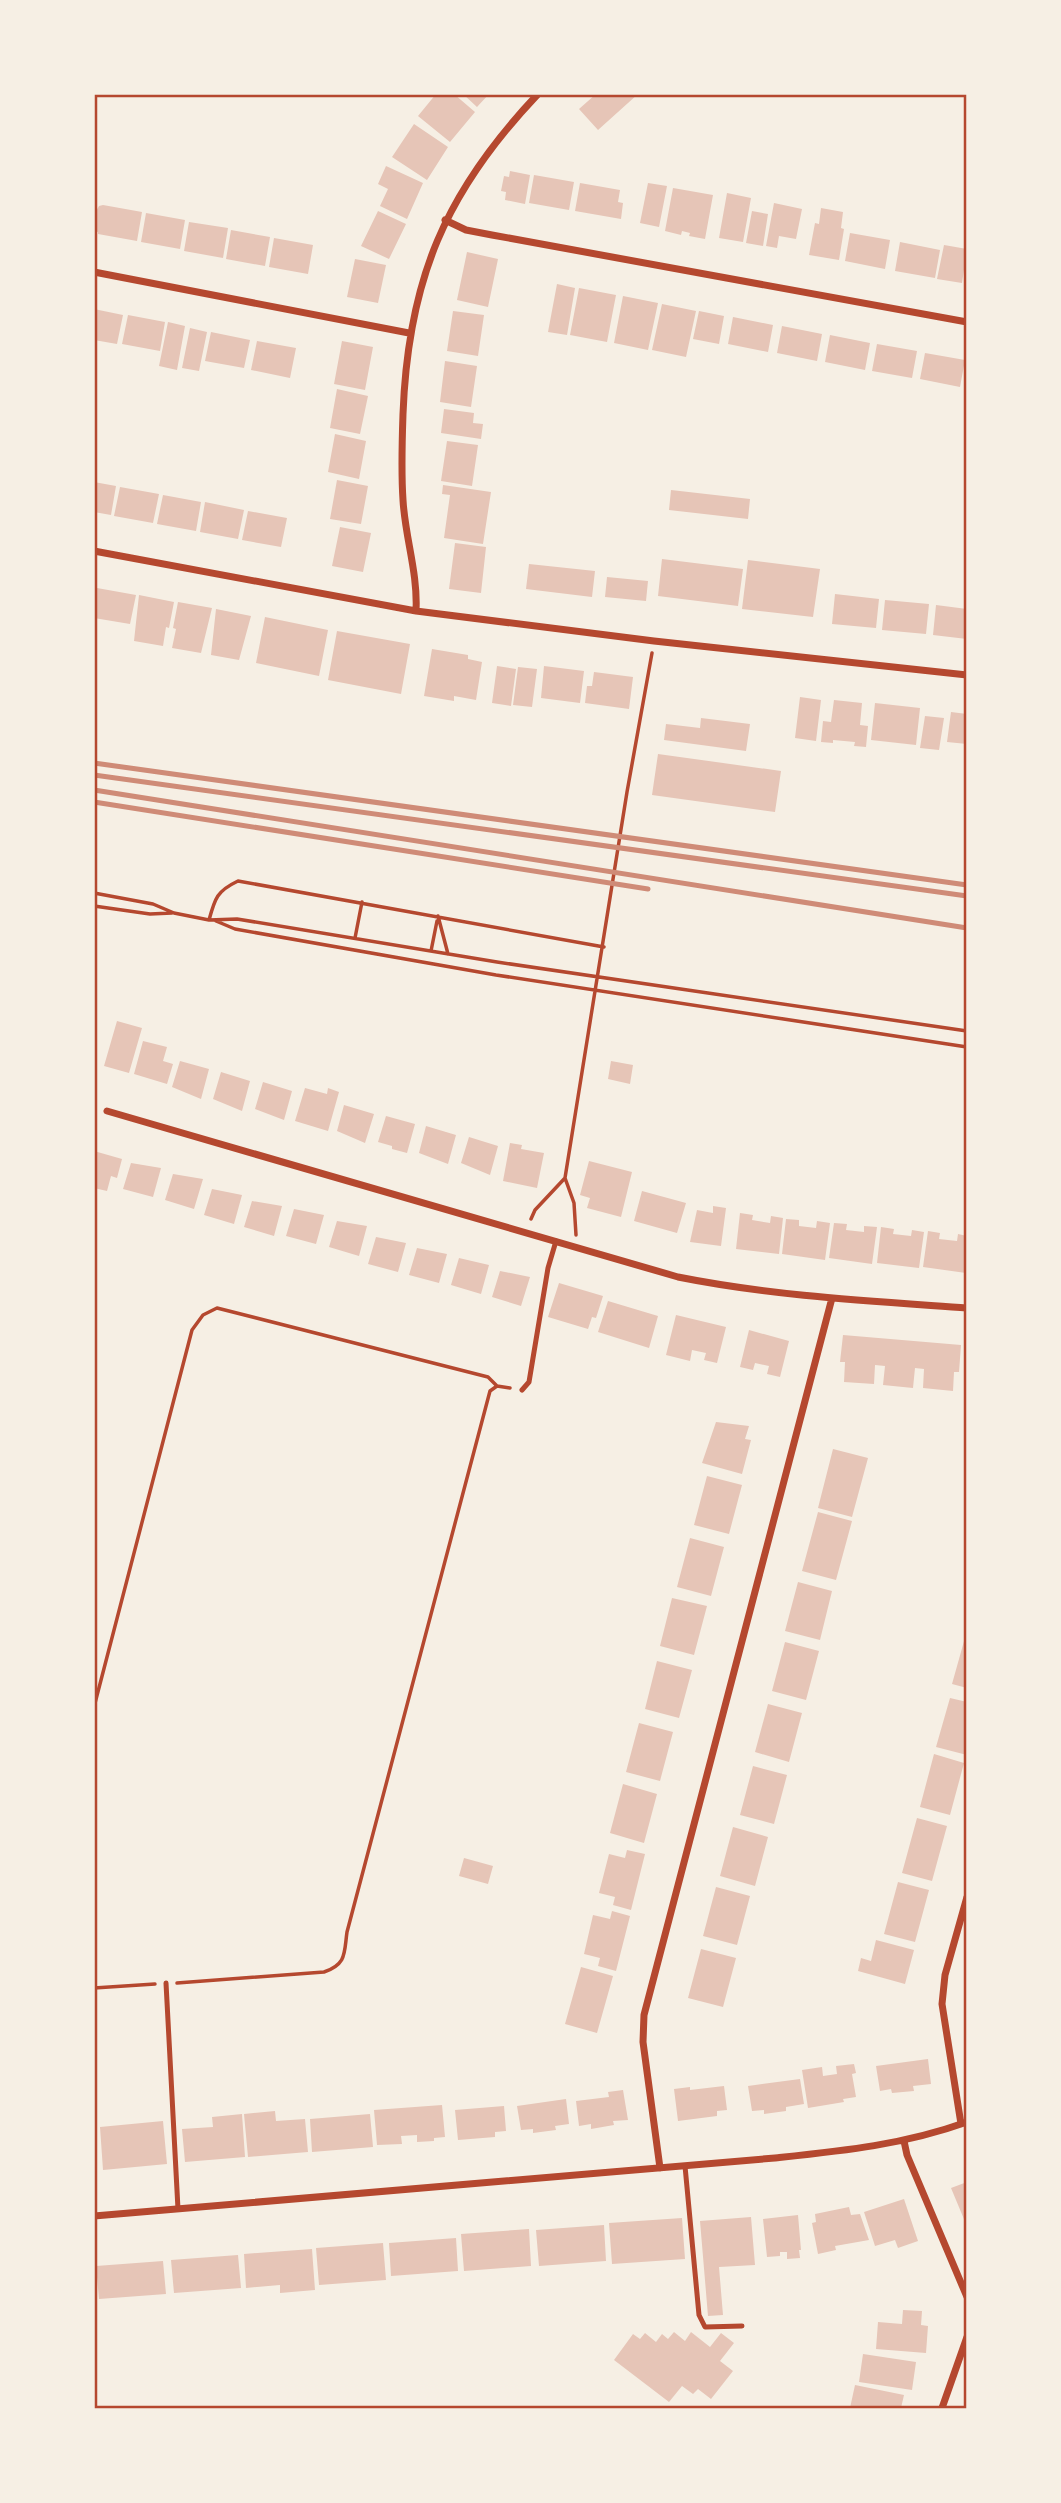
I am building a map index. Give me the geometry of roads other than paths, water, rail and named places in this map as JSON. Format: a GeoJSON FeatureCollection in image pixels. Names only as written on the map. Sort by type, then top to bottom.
{"type":"FeatureCollection","features":[{"type":"Feature","properties":{"kind":"street"},"geometry":{"type":"LineString","coordinates":[[416,611],[416,587],[405,525],[402,470],[410,333],[421,284],[445,220],[465,184],[491,148],[538,94]]}},
{"type":"Feature","properties":{"kind":"street"},"geometry":{"type":"LineString","coordinates":[[445,220],[467,230],[492,235],[967,322]]}},
{"type":"Feature","properties":{"kind":"street"},"geometry":{"type":"LineString","coordinates":[[94,272],[410,333]]}},
{"type":"Feature","properties":{"kind":"street"},"geometry":{"type":"LineString","coordinates":[[94,551],[416,611],[967,676]]}},
{"type":"Feature","properties":{"kind":"street"},"geometry":{"type":"LineString","coordinates":[[107,1111],[678,1277],[832,1298],[967,1308]]}},
{"type":"Feature","properties":{"kind":"street"},"geometry":{"type":"LineString","coordinates":[[660,2168],[643,2042],[644,2015],[832,1298]]}},
{"type":"Feature","properties":{"kind":"street"},"geometry":{"type":"LineString","coordinates":[[94,2216],[685,2166],[875,2147],[964,2123],[942,2004],[945,1975],[967,1897]]}},
{"type":"Feature","properties":{"kind":"street"},"geometry":{"type":"LineString","coordinates":[[904,2141],[907,2155],[967,2297]]}},
{"type":"Feature","properties":{"kind":"street"},"geometry":{"type":"LineString","coordinates":[[942,2409],[967,2337]]}},
{"type":"Feature","properties":{"kind":"lane"},"geometry":{"type":"LineString","coordinates":[[522,1390],[529,1382],[548,1268],[556,1241]]}},
{"type":"Feature","properties":{"kind":"lane"},"geometry":{"type":"LineString","coordinates":[[166,1983],[178,2210]]}},
{"type":"Feature","properties":{"kind":"lane"},"geometry":{"type":"LineString","coordinates":[[685,2166],[698,2315],[705,2327],[742,2326]]}},
{"type":"Feature","properties":{"kind":"railway"},"geometry":{"type":"LineString","coordinates":[[94,763],[967,885]]}},
{"type":"Feature","properties":{"kind":"railway"},"geometry":{"type":"LineString","coordinates":[[94,775],[967,896]]}},
{"type":"Feature","properties":{"kind":"railway"},"geometry":{"type":"LineString","coordinates":[[94,790],[967,928]]}},
{"type":"Feature","properties":{"kind":"railway"},"geometry":{"type":"LineString","coordinates":[[94,802],[648,889]]}}]}
